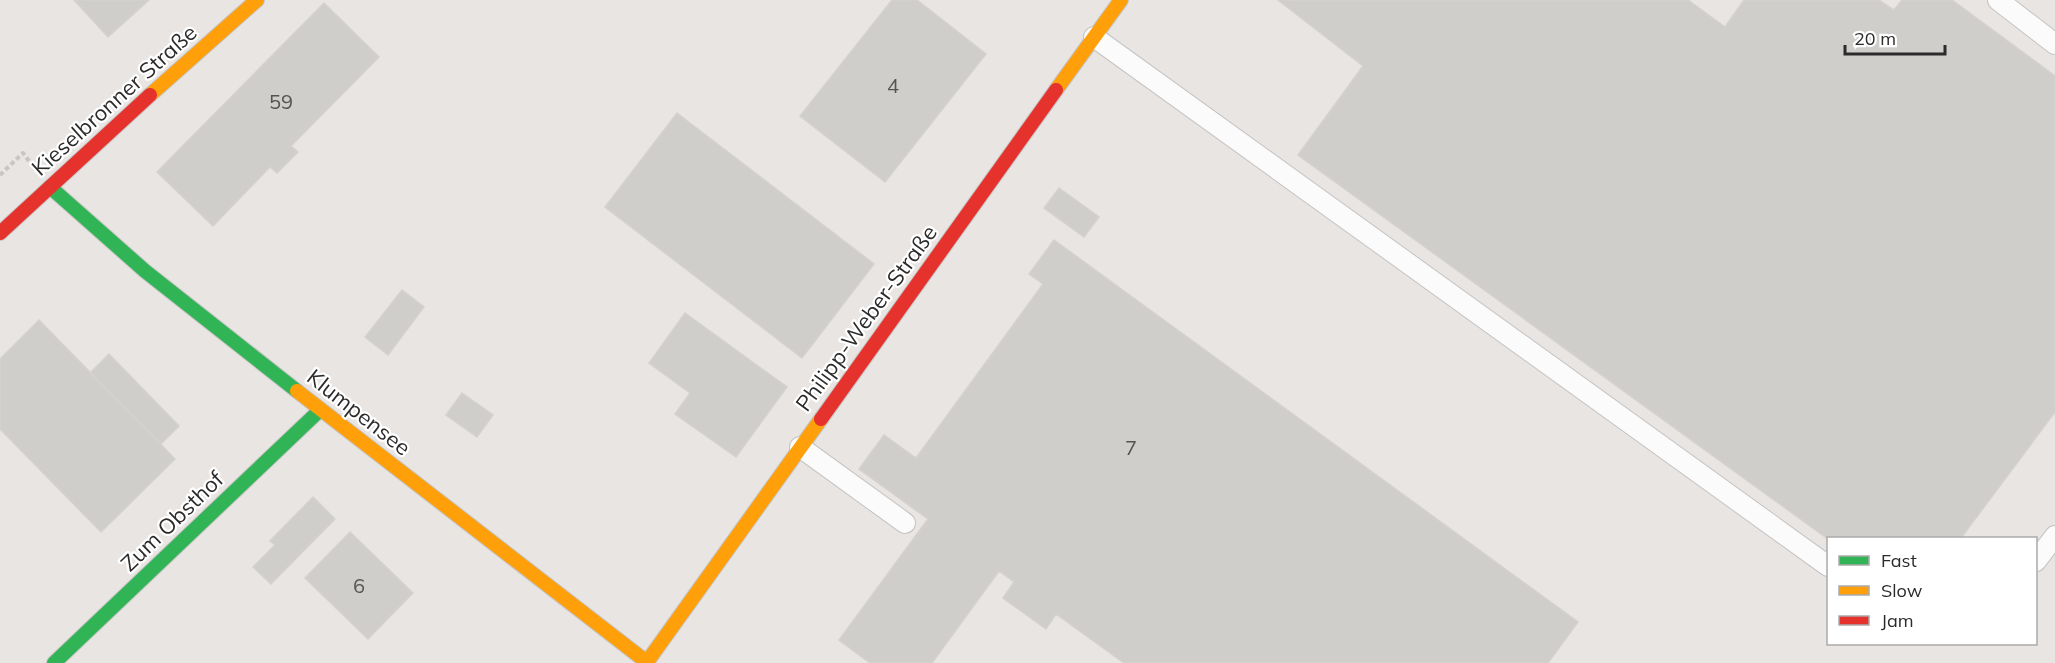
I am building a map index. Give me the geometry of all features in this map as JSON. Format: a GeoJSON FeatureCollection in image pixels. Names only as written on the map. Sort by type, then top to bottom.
{"type":"FeatureCollection","features":[{"type":"Feature","properties":{"kind":"street","name":"Kieselbronner Straße"},"geometry":{"type":"LineString","coordinates":[[0,233],[190,57],[257,0]]}},
{"type":"Feature","properties":{"kind":"street","name":"Philipp-Weber-Straße"},"geometry":{"type":"LineString","coordinates":[[647,663],[1121,0]]}},
{"type":"Feature","properties":{"kind":"street","name":"Klumpensee"},"geometry":{"type":"LineString","coordinates":[[50,187],[145,271],[320,410],[647,663]]}},
{"type":"Feature","properties":{"kind":"street","name":"Zum Obsthof"},"geometry":{"type":"LineString","coordinates":[[54,663],[320,410]]}},
{"type":"Feature","properties":{"kind":"lane"},"geometry":{"type":"LineString","coordinates":[[1998,0],[2055,44]]}},
{"type":"Feature","properties":{"kind":"lane"},"geometry":{"type":"LineString","coordinates":[[1094,37],[1827,565]]}},
{"type":"Feature","properties":{"kind":"lane"},"geometry":{"type":"LineString","coordinates":[[800,447],[905,523]]}},
{"type":"Feature","properties":{"kind":"lane"},"geometry":{"type":"LineString","coordinates":[[2037,560],[2055,536]]}},
{"type":"Feature","properties":{"kind":"building"},"geometry":{"type":"Polygon","coordinates":[[[74,0],[149,0],[108,37],[74,0]]]}},
{"type":"Feature","properties":{"kind":"building"},"geometry":{"type":"Polygon","coordinates":[[[892,0],[917,0],[986,54],[885,182],[800,116],[892,0]]]}},
{"type":"Feature","properties":{"kind":"building"},"geometry":{"type":"Polygon","coordinates":[[[1278,0],[1688,0],[1725,27],[1744,0],[1879,0],[1894,10],[1902,0],[1952,0],[2055,76],[2055,412],[1962,537],[1827,538],[1298,155],[1363,66],[1278,0]]]}},
{"type":"Feature","properties":{"kind":"building"},"geometry":{"type":"Polygon","coordinates":[[[324,3],[379,57],[291,146],[298,152],[277,173],[270,167],[213,226],[157,172],[324,3]]]}},
{"type":"Feature","properties":{"kind":"building"},"geometry":{"type":"Polygon","coordinates":[[[677,113],[874,264],[802,358],[605,207],[677,113]]]}},
{"type":"Feature","properties":{"kind":"building"},"geometry":{"type":"Polygon","coordinates":[[[1059,188],[1099,217],[1084,237],[1044,208],[1059,188]]]}},
{"type":"Feature","properties":{"kind":"building"},"geometry":{"type":"Polygon","coordinates":[[[1054,240],[1578,622],[1548,663],[1124,663],[1056,614],[1046,629],[1003,598],[1014,582],[999,571],[932,663],[870,663],[839,640],[928,519],[859,469],[884,435],[916,458],[1043,284],[1029,274],[1054,240]]]}},
{"type":"Feature","properties":{"kind":"building"},"geometry":{"type":"Polygon","coordinates":[[[402,290],[424,307],[388,355],[365,337],[402,290]]]}},
{"type":"Feature","properties":{"kind":"building"},"geometry":{"type":"Polygon","coordinates":[[[685,313],[787,387],[736,457],[675,414],[690,393],[649,363],[685,313]]]}},
{"type":"Feature","properties":{"kind":"building"},"geometry":{"type":"Polygon","coordinates":[[[39,320],[175,459],[101,532],[0,429],[0,359],[39,320]]]}},
{"type":"Feature","properties":{"kind":"building"},"geometry":{"type":"Polygon","coordinates":[[[109,354],[179,426],[161,444],[90,373],[109,354]]]}},
{"type":"Feature","properties":{"kind":"building"},"geometry":{"type":"Polygon","coordinates":[[[462,393],[493,415],[477,437],[446,415],[462,393]]]}},
{"type":"Feature","properties":{"kind":"building"},"geometry":{"type":"Polygon","coordinates":[[[313,497],[335,519],[271,584],[253,567],[275,545],[270,541],[313,497]]]}},
{"type":"Feature","properties":{"kind":"building"},"geometry":{"type":"Polygon","coordinates":[[[350,532],[413,593],[368,639],[305,578],[350,532]]]}},
{"type":"Feature","properties":{"kind":"traffic: fast"},"geometry":{"type":"LineString","coordinates":[[50,187],[145,271],[297,391]]}},
{"type":"Feature","properties":{"kind":"traffic: fast"},"geometry":{"type":"LineString","coordinates":[[54,663],[320,410]]}},
{"type":"Feature","properties":{"kind":"traffic: slow"},"geometry":{"type":"LineString","coordinates":[[150,95],[257,0]]}},
{"type":"Feature","properties":{"kind":"traffic: slow"},"geometry":{"type":"LineString","coordinates":[[1056,90],[1121,0]]}},
{"type":"Feature","properties":{"kind":"traffic: slow"},"geometry":{"type":"LineString","coordinates":[[297,391],[648,663]]}},
{"type":"Feature","properties":{"kind":"traffic: slow"},"geometry":{"type":"LineString","coordinates":[[647,662],[821,419]]}},
{"type":"Feature","properties":{"kind":"traffic: jam"},"geometry":{"type":"LineString","coordinates":[[821,419],[1056,90]]}},
{"type":"Feature","properties":{"kind":"traffic: jam"},"geometry":{"type":"LineString","coordinates":[[0,233],[150,95]]}}]}
